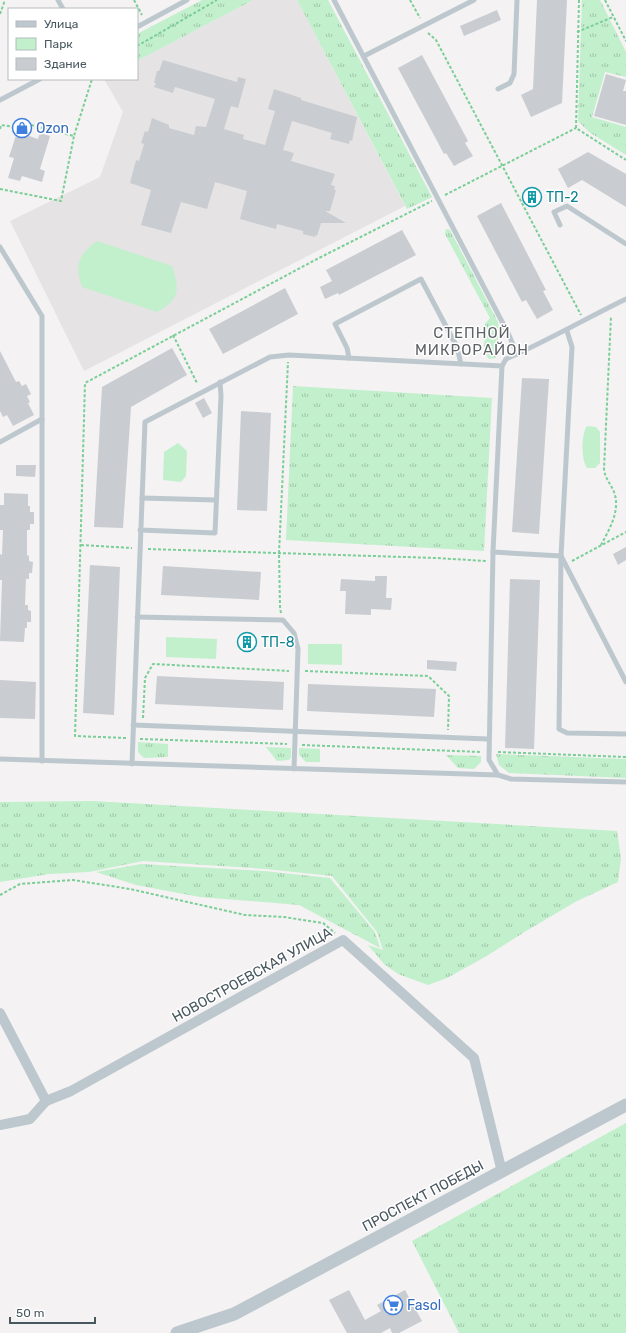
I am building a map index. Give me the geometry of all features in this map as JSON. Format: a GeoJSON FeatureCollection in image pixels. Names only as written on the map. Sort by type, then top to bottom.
{"type":"FeatureCollection","features":[{"type":"Feature","properties":{"kind":"street","name":"НОВОСТРОЕВСКАЯ УЛИЦА"},"geometry":{"type":"LineString","coordinates":[[46,1101],[71,1091],[343,940],[474,1058],[502,1172]]}},
{"type":"Feature","properties":{"kind":"street"},"geometry":{"type":"LineString","coordinates":[[0,1013],[46,1101],[30,1120],[0,1125]]}},
{"type":"Feature","properties":{"kind":"street","name":"ПРОСПЕКТ ПОБЕДЫ"},"geometry":{"type":"LineString","coordinates":[[184,1332],[234,1314],[626,1105]]}},
{"type":"Feature","properties":{"kind":"lane"},"geometry":{"type":"LineString","coordinates":[[138,26],[187,0]]}},
{"type":"Feature","properties":{"kind":"lane"},"geometry":{"type":"LineString","coordinates":[[334,0],[508,333],[517,354]]}},
{"type":"Feature","properties":{"kind":"lane"},"geometry":{"type":"LineString","coordinates":[[364,56],[474,0]]}},
{"type":"Feature","properties":{"kind":"lane"},"geometry":{"type":"LineString","coordinates":[[498,89],[510,83],[514,74],[517,0]]}},
{"type":"Feature","properties":{"kind":"lane"},"geometry":{"type":"LineString","coordinates":[[0,100],[38,80]]}},
{"type":"Feature","properties":{"kind":"lane"},"geometry":{"type":"LineString","coordinates":[[560,225],[554,212],[567,206],[626,244]]}},
{"type":"Feature","properties":{"kind":"lane"},"geometry":{"type":"LineString","coordinates":[[0,246],[42,316],[42,761]]}},
{"type":"Feature","properties":{"kind":"lane"},"geometry":{"type":"LineString","coordinates":[[349,358],[347,348],[336,324],[421,279],[458,347],[461,364]]}},
{"type":"Feature","properties":{"kind":"lane"},"geometry":{"type":"LineString","coordinates":[[498,775],[489,760],[488,740],[493,552],[502,366],[506,359],[567,330],[626,299]]}},
{"type":"Feature","properties":{"kind":"lane"},"geometry":{"type":"LineString","coordinates":[[567,330],[572,347],[561,556],[559,729],[567,733],[626,734]]}},
{"type":"Feature","properties":{"kind":"lane"},"geometry":{"type":"LineString","coordinates":[[132,764],[144,422],[270,357],[289,354],[502,366]]}},
{"type":"Feature","properties":{"kind":"lane"},"geometry":{"type":"LineString","coordinates":[[140,530],[214,533],[220,382]]}},
{"type":"Feature","properties":{"kind":"lane"},"geometry":{"type":"LineString","coordinates":[[0,442],[42,419]]}},
{"type":"Feature","properties":{"kind":"lane"},"geometry":{"type":"LineString","coordinates":[[142,498],[216,500]]}},
{"type":"Feature","properties":{"kind":"lane"},"geometry":{"type":"LineString","coordinates":[[493,552],[561,556]]}},
{"type":"Feature","properties":{"kind":"lane"},"geometry":{"type":"LineString","coordinates":[[561,556],[626,682]]}},
{"type":"Feature","properties":{"kind":"lane"},"geometry":{"type":"LineString","coordinates":[[137,617],[283,620],[294,633],[298,649],[294,769]]}},
{"type":"Feature","properties":{"kind":"lane"},"geometry":{"type":"LineString","coordinates":[[133,725],[488,740]]}},
{"type":"Feature","properties":{"kind":"lane"},"geometry":{"type":"LineString","coordinates":[[0,759],[498,775],[511,779],[626,782]]}},
{"type":"Feature","properties":{"kind":"path"},"geometry":{"type":"LineString","coordinates":[[134,0],[146,22]]}},
{"type":"Feature","properties":{"kind":"path"},"geometry":{"type":"LineString","coordinates":[[138,45],[217,0]]}},
{"type":"Feature","properties":{"kind":"path"},"geometry":{"type":"LineString","coordinates":[[410,0],[423,26],[436,40],[584,320]]}},
{"type":"Feature","properties":{"kind":"path"},"geometry":{"type":"LineString","coordinates":[[576,128],[579,0]]}},
{"type":"Feature","properties":{"kind":"path"},"geometry":{"type":"LineString","coordinates":[[605,0],[626,41]]}},
{"type":"Feature","properties":{"kind":"path"},"geometry":{"type":"LineString","coordinates":[[0,2],[4,1]]}},
{"type":"Feature","properties":{"kind":"path"},"geometry":{"type":"LineString","coordinates":[[0,14],[4,1]]}},
{"type":"Feature","properties":{"kind":"path"},"geometry":{"type":"LineString","coordinates":[[578,32],[613,17]]}},
{"type":"Feature","properties":{"kind":"path"},"geometry":{"type":"LineString","coordinates":[[0,189],[61,201],[74,136],[92,80]]}},
{"type":"Feature","properties":{"kind":"path"},"geometry":{"type":"LineString","coordinates":[[0,128],[1,125],[14,127],[16,121],[74,136]]}},
{"type":"Feature","properties":{"kind":"path"},"geometry":{"type":"LineString","coordinates":[[576,128],[502,164],[173,335],[84,383],[75,736],[626,757]]}},
{"type":"Feature","properties":{"kind":"path"},"geometry":{"type":"LineString","coordinates":[[576,128],[626,160]]}},
{"type":"Feature","properties":{"kind":"path"},"geometry":{"type":"LineString","coordinates":[[601,545],[614,517],[616,505],[614,492],[605,476],[604,469],[611,306]]}},
{"type":"Feature","properties":{"kind":"path"},"geometry":{"type":"LineString","coordinates":[[173,335],[198,383]]}},
{"type":"Feature","properties":{"kind":"path"},"geometry":{"type":"LineString","coordinates":[[283,620],[280,607],[279,553],[289,354]]}},
{"type":"Feature","properties":{"kind":"path"},"geometry":{"type":"LineString","coordinates":[[565,565],[626,532]]}},
{"type":"Feature","properties":{"kind":"path"},"geometry":{"type":"LineString","coordinates":[[81,545],[436,558],[493,562]]}},
{"type":"Feature","properties":{"kind":"path"},"geometry":{"type":"LineString","coordinates":[[0,895],[20,884],[73,880],[130,889],[245,916],[284,917],[323,923],[343,940]]}},
{"type":"Feature","properties":{"kind":"shaded area"},"geometry":{"type":"Polygon","coordinates":[[[253,0],[297,0],[405,206],[84,371],[10,221],[100,177],[123,112],[105,80],[138,80],[138,60],[253,0]]]}},
{"type":"Feature","properties":{"kind":"green space"},"geometry":{"type":"Polygon","coordinates":[[[202,0],[253,0],[138,60],[138,33],[202,0]]]}},
{"type":"Feature","properties":{"kind":"green space"},"geometry":{"type":"Polygon","coordinates":[[[297,0],[328,0],[432,197],[407,209],[297,0]]]}},
{"type":"Feature","properties":{"kind":"green space"},"geometry":{"type":"Polygon","coordinates":[[[582,0],[600,0],[626,52],[626,77],[605,72],[592,117],[626,127],[626,155],[589,132],[578,121],[582,0]]]}},
{"type":"Feature","properties":{"kind":"green space"},"geometry":{"type":"Polygon","coordinates":[[[446,229],[450,230],[498,322],[499,328],[496,358],[489,359],[484,352],[485,324],[490,318],[445,234],[446,229]]]}},
{"type":"Feature","properties":{"kind":"green space"},"geometry":{"type":"Polygon","coordinates":[[[97,241],[172,266],[177,287],[174,298],[165,308],[157,312],[82,287],[78,266],[82,255],[97,241]]]}},
{"type":"Feature","properties":{"kind":"green space"},"geometry":{"type":"Polygon","coordinates":[[[293,386],[492,398],[484,551],[286,540],[293,386]]]}},
{"type":"Feature","properties":{"kind":"green space"},"geometry":{"type":"Polygon","coordinates":[[[587,426],[596,427],[600,432],[600,463],[595,468],[587,468],[584,459],[583,441],[587,426]]]}},
{"type":"Feature","properties":{"kind":"green space"},"geometry":{"type":"Polygon","coordinates":[[[178,443],[187,451],[186,476],[181,482],[163,480],[164,452],[178,443]]]}},
{"type":"Feature","properties":{"kind":"green space"},"geometry":{"type":"Polygon","coordinates":[[[166,637],[217,639],[216,659],[166,657],[166,637]]]}},
{"type":"Feature","properties":{"kind":"green space"},"geometry":{"type":"Polygon","coordinates":[[[308,644],[342,644],[342,665],[308,664],[308,644]]]}},
{"type":"Feature","properties":{"kind":"green space"},"geometry":{"type":"Polygon","coordinates":[[[138,742],[168,744],[168,757],[144,758],[138,752],[138,742]]]}},
{"type":"Feature","properties":{"kind":"green space"},"geometry":{"type":"Polygon","coordinates":[[[266,747],[291,748],[291,757],[289,760],[277,761],[266,747]]]}},
{"type":"Feature","properties":{"kind":"green space"},"geometry":{"type":"Polygon","coordinates":[[[299,748],[320,749],[320,762],[306,762],[299,755],[299,748]]]}},
{"type":"Feature","properties":{"kind":"green space"},"geometry":{"type":"Polygon","coordinates":[[[496,754],[626,759],[626,778],[509,773],[499,765],[496,754]]]}},
{"type":"Feature","properties":{"kind":"green space"},"geometry":{"type":"Polygon","coordinates":[[[446,755],[481,756],[481,762],[474,769],[458,768],[446,755]]]}},
{"type":"Feature","properties":{"kind":"green space"},"geometry":{"type":"Polygon","coordinates":[[[93,801],[617,831],[621,858],[618,882],[577,901],[485,957],[447,978],[428,985],[398,974],[384,964],[368,945],[383,950],[377,932],[332,876],[266,869],[143,861],[89,872],[49,874],[0,882],[0,802],[93,801]]]}},
{"type":"Feature","properties":{"kind":"green space"},"geometry":{"type":"Polygon","coordinates":[[[141,864],[264,871],[330,878],[375,932],[380,948],[299,905],[200,897],[136,885],[96,872],[141,864]]]}},
{"type":"Feature","properties":{"kind":"green space"},"geometry":{"type":"Polygon","coordinates":[[[626,1123],[626,1333],[459,1333],[412,1241],[626,1123]]]}},
{"type":"Feature","properties":{"kind":"building"},"geometry":{"type":"Polygon","coordinates":[[[537,0],[567,0],[562,103],[531,117],[521,95],[533,89],[537,0]]]}},
{"type":"Feature","properties":{"kind":"building"},"geometry":{"type":"Polygon","coordinates":[[[497,10],[501,20],[464,36],[460,26],[497,10]]]}},
{"type":"Feature","properties":{"kind":"building"},"geometry":{"type":"Polygon","coordinates":[[[422,55],[468,141],[465,143],[473,156],[454,166],[446,153],[444,154],[398,68],[422,55]]]}},
{"type":"Feature","properties":{"kind":"building"},"geometry":{"type":"Polygon","coordinates":[[[163,60],[237,82],[238,77],[246,79],[238,108],[231,106],[224,129],[244,135],[243,139],[265,145],[275,111],[268,109],[274,89],[301,98],[301,100],[357,117],[352,141],[350,140],[349,144],[330,139],[332,133],[292,121],[283,150],[294,153],[291,161],[335,174],[331,185],[335,186],[334,190],[336,190],[330,211],[325,211],[346,223],[321,223],[317,236],[315,235],[315,237],[303,234],[303,231],[277,224],[276,229],[240,219],[247,191],[215,182],[207,209],[181,202],[171,233],[141,225],[151,190],[130,183],[136,160],[139,161],[144,144],[141,143],[145,131],[148,132],[152,118],[169,125],[169,128],[194,135],[196,126],[206,127],[215,99],[175,87],[173,93],[154,87],[156,83],[154,83],[157,71],[159,71],[163,60]]]}},
{"type":"Feature","properties":{"kind":"building"},"geometry":{"type":"Polygon","coordinates":[[[606,74],[626,80],[623,91],[626,91],[626,125],[594,116],[606,74]]]}},
{"type":"Feature","properties":{"kind":"building"},"geometry":{"type":"Polygon","coordinates":[[[17,132],[38,139],[40,133],[50,136],[40,169],[45,171],[42,182],[22,176],[20,181],[8,178],[14,158],[9,157],[17,132]]]}},
{"type":"Feature","properties":{"kind":"building"},"geometry":{"type":"Polygon","coordinates":[[[588,152],[626,174],[626,207],[582,180],[568,188],[558,169],[588,152]]]}},
{"type":"Feature","properties":{"kind":"building","name":"ТП-2"},"geometry":{"type":"Polygon","coordinates":[[[533,188],[541,201],[532,206],[523,193],[533,188]]]}},
{"type":"Feature","properties":{"kind":"building"},"geometry":{"type":"Polygon","coordinates":[[[501,203],[546,290],[543,291],[553,310],[537,319],[526,300],[522,302],[477,216],[501,203]]]}},
{"type":"Feature","properties":{"kind":"building"},"geometry":{"type":"Polygon","coordinates":[[[402,230],[416,255],[339,295],[338,293],[325,299],[320,287],[332,281],[326,270],[402,230]]]}},
{"type":"Feature","properties":{"kind":"building"},"geometry":{"type":"Polygon","coordinates":[[[285,288],[298,314],[223,354],[209,329],[285,288]]]}},
{"type":"Feature","properties":{"kind":"building"},"geometry":{"type":"Polygon","coordinates":[[[172,348],[187,375],[131,407],[123,528],[94,527],[102,387],[172,348]]]}},
{"type":"Feature","properties":{"kind":"building"},"geometry":{"type":"Polygon","coordinates":[[[0,351],[16,382],[19,381],[22,386],[26,384],[31,394],[27,396],[30,402],[28,403],[34,415],[13,426],[7,415],[3,417],[0,411],[0,351]]]}},
{"type":"Feature","properties":{"kind":"building"},"geometry":{"type":"Polygon","coordinates":[[[522,378],[549,379],[539,534],[512,532],[522,378]]]}},
{"type":"Feature","properties":{"kind":"building"},"geometry":{"type":"Polygon","coordinates":[[[204,398],[212,413],[203,418],[195,403],[204,398]]]}},
{"type":"Feature","properties":{"kind":"building"},"geometry":{"type":"Polygon","coordinates":[[[241,411],[271,413],[267,511],[237,510],[241,411]]]}},
{"type":"Feature","properties":{"kind":"building"},"geometry":{"type":"Polygon","coordinates":[[[16,465],[36,465],[35,477],[16,476],[16,465]]]}},
{"type":"Feature","properties":{"kind":"building"},"geometry":{"type":"Polygon","coordinates":[[[4,493],[28,494],[28,506],[30,506],[30,512],[34,512],[34,524],[30,524],[30,530],[27,530],[27,555],[29,556],[29,561],[33,562],[32,573],[29,573],[29,579],[26,579],[25,605],[28,605],[28,610],[31,611],[31,622],[27,622],[24,642],[0,641],[2,580],[0,580],[0,554],[2,555],[3,530],[0,530],[0,505],[4,505],[4,493]]]}},
{"type":"Feature","properties":{"kind":"building"},"geometry":{"type":"Polygon","coordinates":[[[626,547],[626,560],[618,565],[613,554],[626,547]]]}},
{"type":"Feature","properties":{"kind":"building"},"geometry":{"type":"Polygon","coordinates":[[[90,565],[120,567],[114,715],[83,713],[90,565]]]}},
{"type":"Feature","properties":{"kind":"building"},"geometry":{"type":"Polygon","coordinates":[[[163,566],[261,572],[259,600],[161,595],[163,566]]]}},
{"type":"Feature","properties":{"kind":"building"},"geometry":{"type":"Polygon","coordinates":[[[375,576],[387,576],[386,598],[392,598],[391,610],[371,609],[371,615],[345,614],[346,591],[340,591],[341,579],[375,581],[375,576]]]}},
{"type":"Feature","properties":{"kind":"building"},"geometry":{"type":"Polygon","coordinates":[[[510,579],[540,580],[534,749],[505,748],[510,579]]]}},
{"type":"Feature","properties":{"kind":"building","name":"ТП-8"},"geometry":{"type":"Polygon","coordinates":[[[243,634],[253,635],[252,651],[242,650],[243,634]]]}},
{"type":"Feature","properties":{"kind":"building"},"geometry":{"type":"Polygon","coordinates":[[[427,660],[457,662],[456,671],[427,669],[427,660]]]}},
{"type":"Feature","properties":{"kind":"building"},"geometry":{"type":"Polygon","coordinates":[[[157,676],[284,682],[283,710],[155,704],[157,676]]]}},
{"type":"Feature","properties":{"kind":"building"},"geometry":{"type":"Polygon","coordinates":[[[0,680],[36,682],[35,719],[0,718],[0,680]]]}},
{"type":"Feature","properties":{"kind":"building"},"geometry":{"type":"Polygon","coordinates":[[[308,684],[436,689],[434,717],[307,711],[308,684]]]}},
{"type":"Feature","properties":{"kind":"building"},"geometry":{"type":"Polygon","coordinates":[[[349,1290],[365,1320],[381,1311],[377,1305],[405,1290],[422,1321],[399,1333],[392,1333],[390,1328],[381,1333],[347,1333],[329,1300],[349,1290]]]}},
{"type":"Feature","properties":{"kind":"place","name":"Ozon"},"geometry":{"type":"Point","coordinates":[22,128]}},
{"type":"Feature","properties":{"kind":"place","name":"ТП-2"},"geometry":{"type":"Point","coordinates":[532,197]}},
{"type":"Feature","properties":{"kind":"place","name":"ТП-8"},"geometry":{"type":"Point","coordinates":[247,642]}},
{"type":"Feature","properties":{"kind":"place","name":"Fasol"},"geometry":{"type":"Point","coordinates":[393,1305]}},
{"type":"Feature","properties":{"kind":"district","name":"СТЕПНОЙ МИКРОРАЙОН"},"geometry":{"type":"Point","coordinates":[472,342]}}]}
